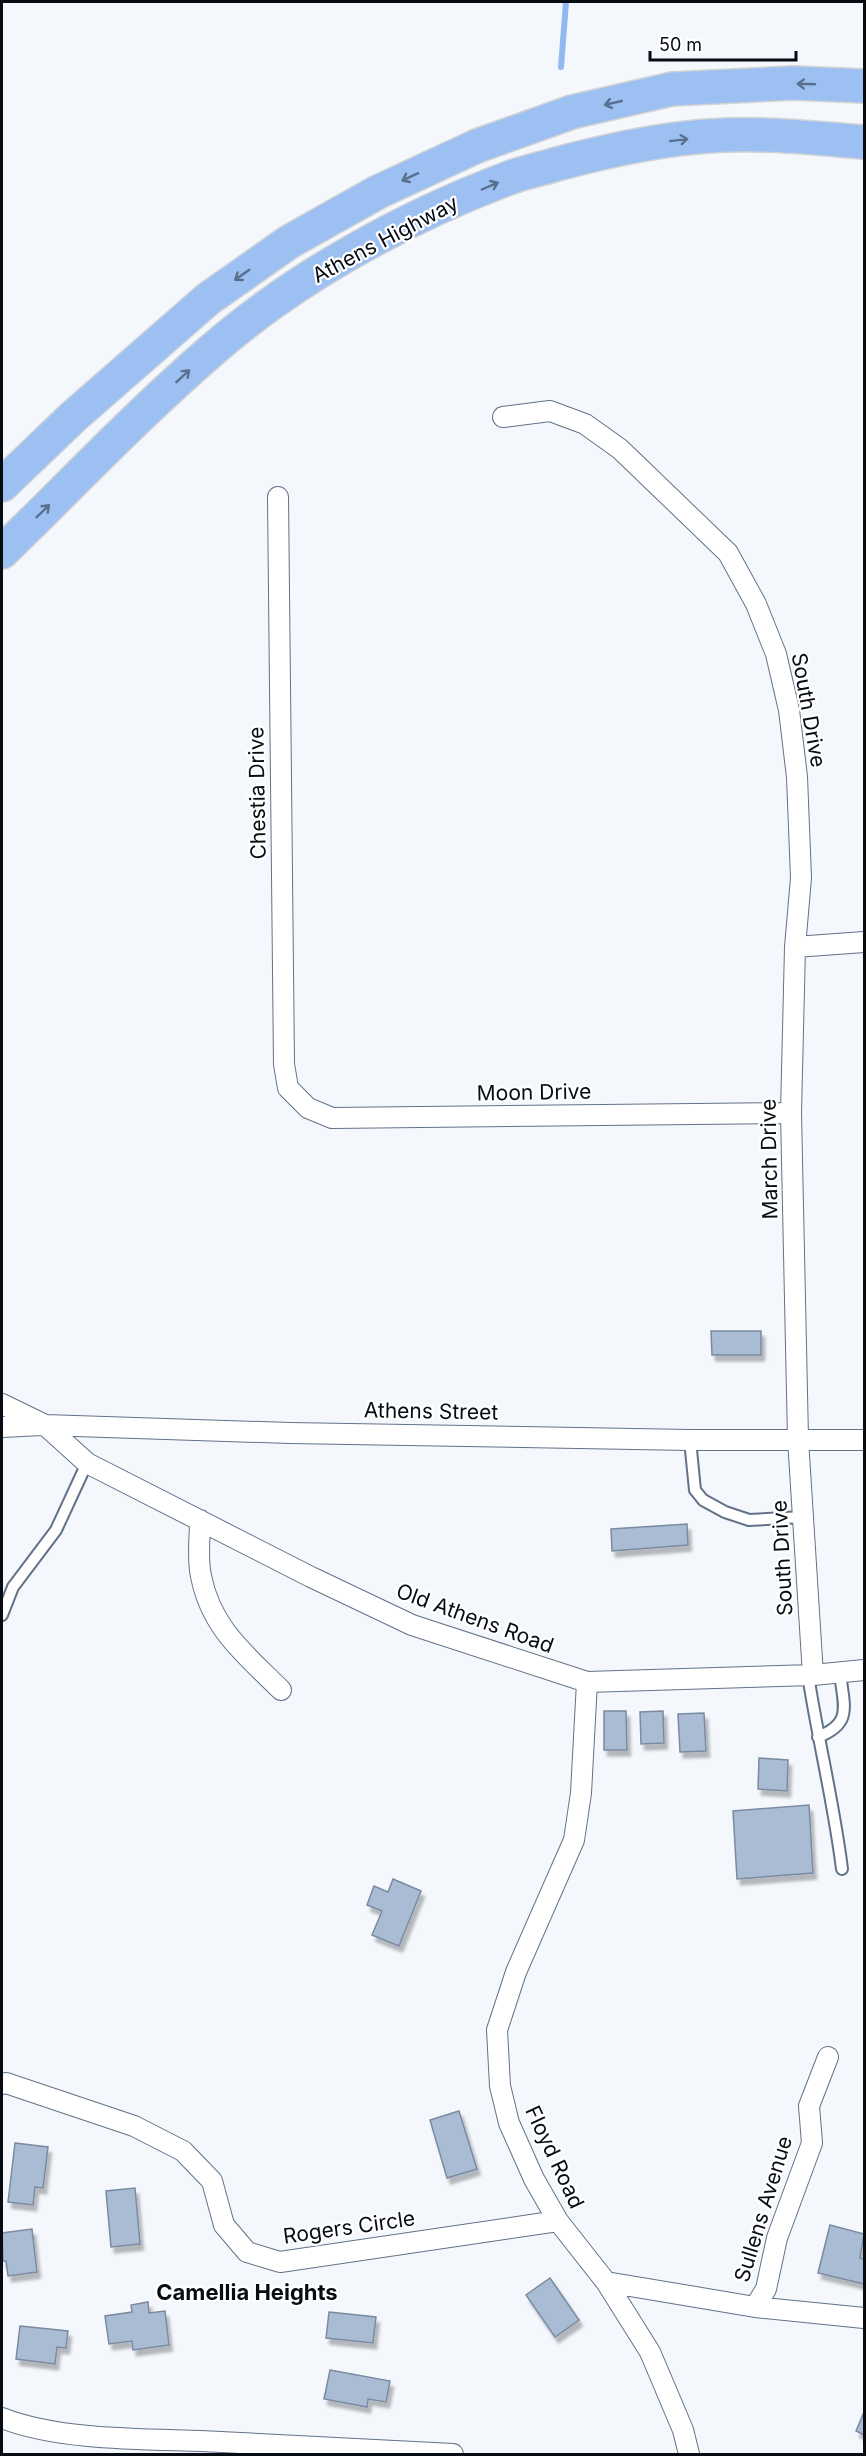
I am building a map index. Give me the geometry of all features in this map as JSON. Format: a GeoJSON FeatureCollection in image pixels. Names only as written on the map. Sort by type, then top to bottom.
{"type":"FeatureCollection","features":[{"type":"Feature","properties":{"kind":"highway","name":"Athens Highway"},"geometry":{"type":"LineString","coordinates":[[2,485],[73,417],[208,299],[289,242],[387,188],[477,146],[572,112],[672,89],[794,83],[864,86]]}},
{"type":"Feature","properties":{"kind":"highway","name":"Athens Highway"},"geometry":{"type":"LineString","coordinates":[[2,552],[138,417],[212,349],[326,268],[388,233],[456,200],[511,177],[588,156],[645,144],[710,136],[790,136],[864,142]]}},
{"type":"Feature","properties":{"kind":"street","name":"South Drive"},"geometry":{"type":"LineString","coordinates":[[503,417],[550,411],[585,424],[620,449],[728,553],[756,604],[776,654],[789,710],[797,777],[801,878],[795,947]]}},
{"type":"Feature","properties":{"kind":"street","name":"Chestia Drive"},"geometry":{"type":"LineString","coordinates":[[278,496],[284,1064],[288,1088]]}},
{"type":"Feature","properties":{"kind":"street"},"geometry":{"type":"LineString","coordinates":[[795,947],[864,942]]}},
{"type":"Feature","properties":{"kind":"street","name":"March Drive"},"geometry":{"type":"LineString","coordinates":[[795,947],[791,1113],[798,1439]]}},
{"type":"Feature","properties":{"kind":"street","name":"Moon Drive"},"geometry":{"type":"LineString","coordinates":[[288,1088],[308,1108],[332,1118],[791,1113]]}},
{"type":"Feature","properties":{"kind":"street","name":"Athens Street"},"geometry":{"type":"LineString","coordinates":[[2,1404],[45,1425],[302,1433],[690,1440],[864,1440]]}},
{"type":"Feature","properties":{"kind":"street"},"geometry":{"type":"LineString","coordinates":[[2,1427],[45,1425]]}},
{"type":"Feature","properties":{"kind":"street","name":"Old Athens Road"},"geometry":{"type":"LineString","coordinates":[[45,1425],[87,1463],[412,1625],[587,1682],[810,1675],[864,1670]]}},
{"type":"Feature","properties":{"kind":"street","name":"South Drive"},"geometry":{"type":"LineString","coordinates":[[798,1439],[810,1675]]}},
{"type":"Feature","properties":{"kind":"street"},"geometry":{"type":"LineString","coordinates":[[200,1520],[200,1574],[210,1610],[223,1630],[281,1690]]}},
{"type":"Feature","properties":{"kind":"street","name":"Floyd Road"},"geometry":{"type":"LineString","coordinates":[[587,1682],[581,1793],[574,1840],[516,1972],[497,2030],[500,2086],[509,2123],[534,2179],[558,2221],[606,2282],[650,2352],[683,2430],[689,2454]]}},
{"type":"Feature","properties":{"kind":"street","name":"Sullens Avenue"},"geometry":{"type":"LineString","coordinates":[[755,2307],[766,2289],[777,2238],[812,2144],[809,2106],[828,2057]]}},
{"type":"Feature","properties":{"kind":"street","name":"Rogers Circle"},"geometry":{"type":"LineString","coordinates":[[2,2084],[6,2083],[134,2126],[183,2151],[212,2181],[224,2225],[247,2252],[280,2262],[558,2221]]}},
{"type":"Feature","properties":{"kind":"street"},"geometry":{"type":"LineString","coordinates":[[606,2282],[755,2307],[864,2318]]}},
{"type":"Feature","properties":{"kind":"street"},"geometry":{"type":"LineString","coordinates":[[2,2418],[21,2425],[104,2437],[453,2454]]}},
{"type":"Feature","properties":{"kind":"lane"},"geometry":{"type":"LineString","coordinates":[[690,1440],[695,1490],[703,1500],[725,1512],[749,1520],[803,1517]]}},
{"type":"Feature","properties":{"kind":"lane"},"geometry":{"type":"LineString","coordinates":[[2,1615],[13,1587],[56,1530],[87,1463]]}},
{"type":"Feature","properties":{"kind":"lane"},"geometry":{"type":"LineString","coordinates":[[818,1737],[834,1730],[844,1717],[840,1672]]}},
{"type":"Feature","properties":{"kind":"lane"},"geometry":{"type":"LineString","coordinates":[[810,1675],[818,1737],[834,1809],[842,1869]]}},
{"type":"Feature","properties":{"kind":"building"},"geometry":{"type":"Polygon","coordinates":[[[711,1331],[761,1331],[761,1355],[712,1355],[711,1331]]]}},
{"type":"Feature","properties":{"kind":"building"},"geometry":{"type":"Polygon","coordinates":[[[687,1524],[688,1545],[612,1551],[611,1529],[687,1524]]]}},
{"type":"Feature","properties":{"kind":"building"},"geometry":{"type":"Polygon","coordinates":[[[604,1711],[626,1711],[627,1750],[604,1750],[604,1711]]]}},
{"type":"Feature","properties":{"kind":"building"},"geometry":{"type":"Polygon","coordinates":[[[663,1711],[664,1743],[641,1744],[640,1712],[663,1711]]]}},
{"type":"Feature","properties":{"kind":"building"},"geometry":{"type":"Polygon","coordinates":[[[704,1713],[706,1751],[680,1752],[678,1714],[704,1713]]]}},
{"type":"Feature","properties":{"kind":"building"},"geometry":{"type":"Polygon","coordinates":[[[759,1758],[788,1760],[787,1791],[758,1789],[759,1758]]]}},
{"type":"Feature","properties":{"kind":"building"},"geometry":{"type":"Polygon","coordinates":[[[809,1805],[813,1873],[737,1879],[733,1811],[809,1805]]]}},
{"type":"Feature","properties":{"kind":"building"},"geometry":{"type":"Polygon","coordinates":[[[393,1879],[421,1891],[399,1946],[372,1935],[382,1911],[367,1905],[374,1886],[388,1892],[393,1879]]]}},
{"type":"Feature","properties":{"kind":"building"},"geometry":{"type":"Polygon","coordinates":[[[459,2111],[477,2169],[447,2178],[430,2120],[459,2111]]]}},
{"type":"Feature","properties":{"kind":"building"},"geometry":{"type":"Polygon","coordinates":[[[15,2143],[48,2147],[43,2188],[35,2187],[33,2205],[8,2202],[15,2143]]]}},
{"type":"Feature","properties":{"kind":"building"},"geometry":{"type":"Polygon","coordinates":[[[135,2188],[140,2244],[111,2247],[106,2191],[135,2188]]]}},
{"type":"Feature","properties":{"kind":"building"},"geometry":{"type":"Polygon","coordinates":[[[830,2225],[864,2234],[860,2258],[864,2259],[864,2284],[818,2273],[830,2225]]]}},
{"type":"Feature","properties":{"kind":"building"},"geometry":{"type":"Polygon","coordinates":[[[32,2229],[37,2272],[8,2276],[6,2261],[3,2261],[2,2233],[32,2229]]]}},
{"type":"Feature","properties":{"kind":"building"},"geometry":{"type":"Polygon","coordinates":[[[550,2278],[579,2320],[555,2337],[526,2295],[550,2278]]]}},
{"type":"Feature","properties":{"kind":"building"},"geometry":{"type":"Polygon","coordinates":[[[148,2302],[149,2313],[165,2311],[169,2345],[133,2350],[132,2341],[109,2344],[105,2316],[132,2312],[131,2305],[148,2302]]]}},
{"type":"Feature","properties":{"kind":"building"},"geometry":{"type":"Polygon","coordinates":[[[329,2312],[376,2317],[373,2343],[326,2338],[329,2312]]]}},
{"type":"Feature","properties":{"kind":"building"},"geometry":{"type":"Polygon","coordinates":[[[20,2326],[68,2331],[66,2348],[57,2347],[55,2364],[16,2359],[20,2326]]]}},
{"type":"Feature","properties":{"kind":"building"},"geometry":{"type":"Polygon","coordinates":[[[330,2370],[390,2381],[386,2402],[368,2399],[367,2407],[324,2399],[330,2370]]]}},
{"type":"Feature","properties":{"kind":"building"},"geometry":{"type":"Polygon","coordinates":[[[864,2412],[864,2435],[856,2431],[864,2412]]]}},
{"type":"Feature","properties":{"kind":"waterway"},"geometry":{"type":"LineString","coordinates":[[561,67],[566,2]]}},
{"type":"Feature","properties":{"kind":"district","name":"Camellia Heights"},"geometry":{"type":"Point","coordinates":[247,2292]}}]}
